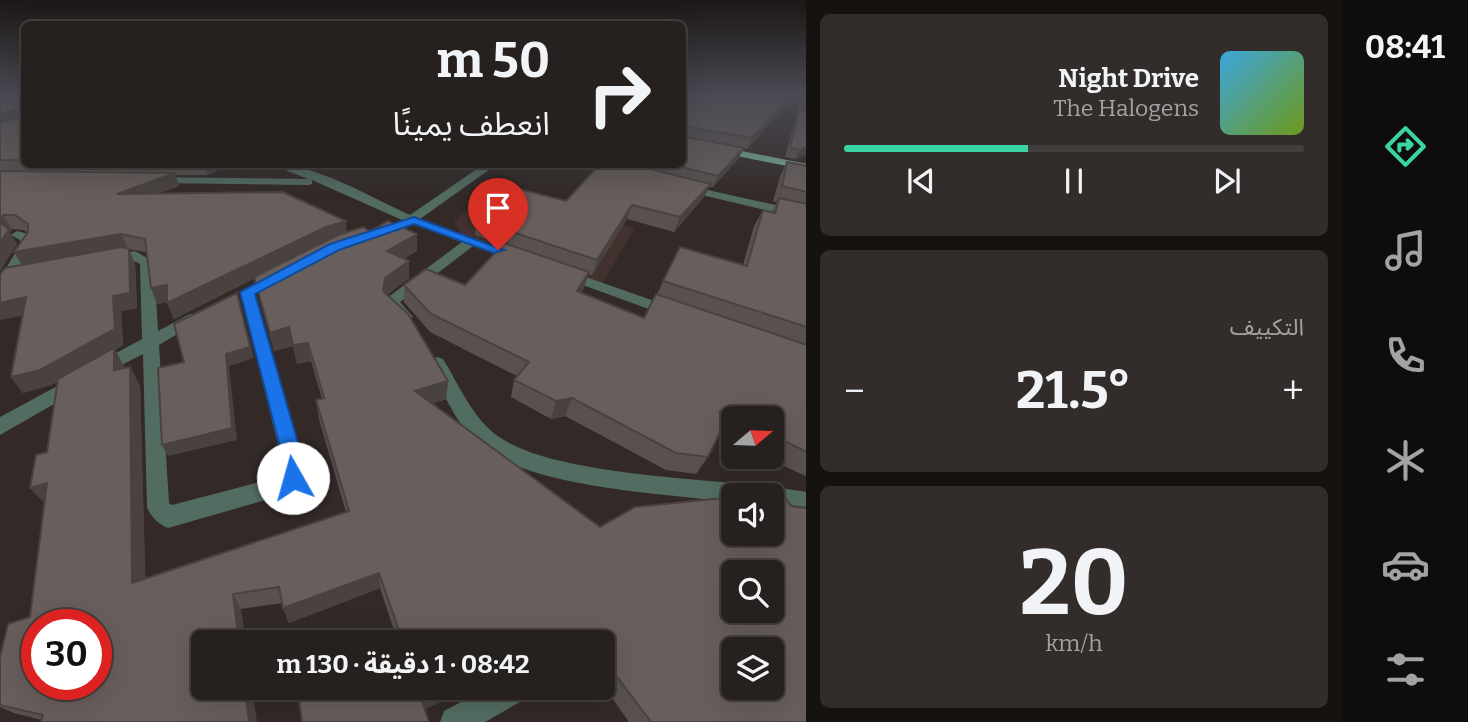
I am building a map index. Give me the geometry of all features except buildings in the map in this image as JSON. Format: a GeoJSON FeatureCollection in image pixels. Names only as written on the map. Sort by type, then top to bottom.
{"type":"FeatureCollection","features":[{"type":"Feature","properties":{"kind":"main road"},"geometry":{"type":"LineString","coordinates":[[686,135],[806,158]]}},
{"type":"Feature","properties":{"kind":"main road"},"geometry":{"type":"LineString","coordinates":[[686,143],[806,167]]}},
{"type":"Feature","properties":{"kind":"street"},"geometry":{"type":"LineString","coordinates":[[287,168],[328,182],[414,221],[691,318]]}},
{"type":"Feature","properties":{"kind":"street"},"geometry":{"type":"LineString","coordinates":[[387,229],[414,221],[487,168]]}},
{"type":"Feature","properties":{"kind":"street"},"geometry":{"type":"LineString","coordinates":[[602,168],[638,177]]}},
{"type":"Feature","properties":{"kind":"street"},"geometry":{"type":"LineString","coordinates":[[136,180],[328,182]]}},
{"type":"Feature","properties":{"kind":"street"},"geometry":{"type":"LineString","coordinates":[[677,186],[806,216]]}},
{"type":"Feature","properties":{"kind":"street"},"geometry":{"type":"LineString","coordinates":[[3,284],[27,245],[27,238],[17,234]]}},
{"type":"Feature","properties":{"kind":"street"},"geometry":{"type":"LineString","coordinates":[[472,241],[392,301],[393,307],[420,335],[471,421],[492,444],[529,462],[721,490]]}},
{"type":"Feature","properties":{"kind":"street"},"geometry":{"type":"LineString","coordinates":[[87,263],[128,256],[145,259],[159,512],[168,517],[282,486],[293,478],[295,467],[247,292]]}},
{"type":"Feature","properties":{"kind":"street"},"geometry":{"type":"LineString","coordinates":[[3,284],[33,273]]}},
{"type":"Feature","properties":{"kind":"street"},"geometry":{"type":"LineString","coordinates":[[0,426],[151,340],[211,310]]}},
{"type":"Feature","properties":{"kind":"street"},"geometry":{"type":"LineString","coordinates":[[784,499],[806,502]]}},
{"type":"Feature","properties":{"kind":"street"},"geometry":{"type":"LineString","coordinates":[[454,722],[495,700]]}},
{"type":"Feature","properties":{"kind":"shaded area"},"geometry":{"type":"Polygon","coordinates":[[[492,190],[635,228],[599,289],[467,245],[454,221],[492,190]]]}},
{"type":"Feature","properties":{"kind":"route"},"geometry":{"type":"LineString","coordinates":[[293,478],[295,467],[247,292],[334,247],[414,221],[498,250]]}}]}
